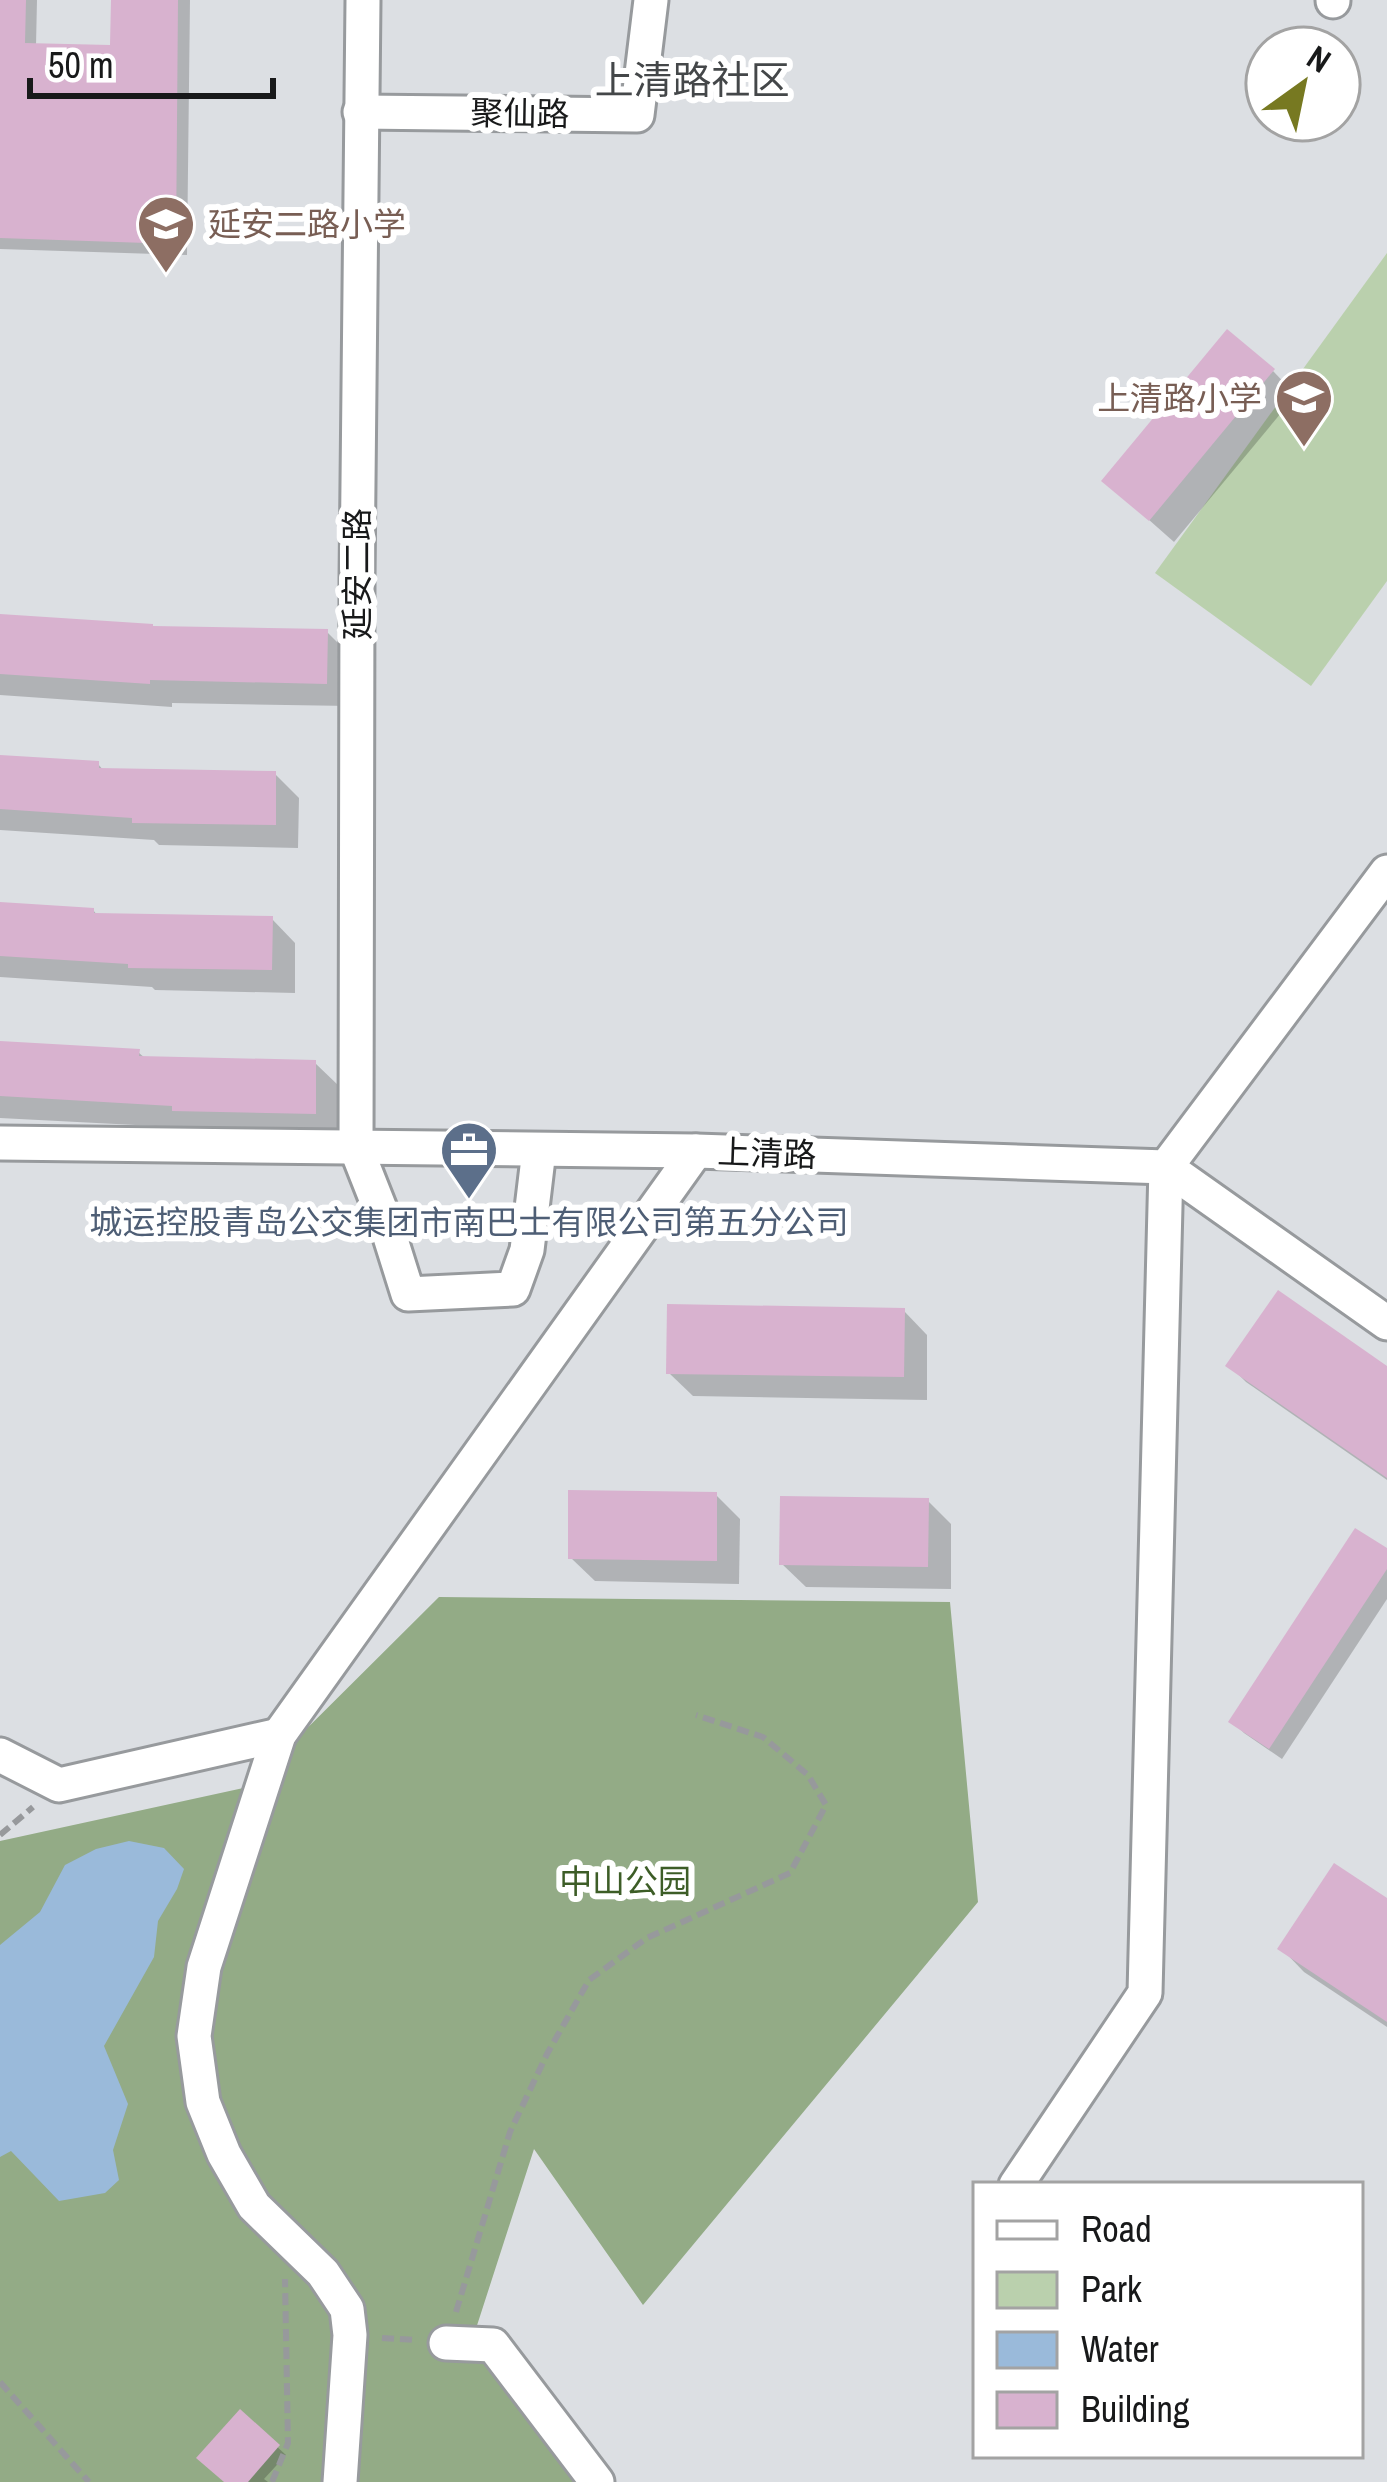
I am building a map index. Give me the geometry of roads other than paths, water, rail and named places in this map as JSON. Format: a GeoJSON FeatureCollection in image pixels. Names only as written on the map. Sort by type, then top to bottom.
{"type":"FeatureCollection","features":[{"type":"Feature","properties":{"kind":"street","name":"延安二路"},"geometry":{"type":"LineString","coordinates":[[356,1148],[363,0]]}},
{"type":"Feature","properties":{"kind":"street","name":"聚仙路"},"geometry":{"type":"LineString","coordinates":[[360,112],[637,115],[651,0]]}},
{"type":"Feature","properties":{"kind":"street"},"geometry":{"type":"LineString","coordinates":[[1018,2182],[1144,1993],[1166,1167],[1387,872]]}},
{"type":"Feature","properties":{"kind":"street","name":"上清路"},"geometry":{"type":"LineString","coordinates":[[0,1143],[696,1151],[1166,1167]]}},
{"type":"Feature","properties":{"kind":"street"},"geometry":{"type":"LineString","coordinates":[[356,1148],[408,1294],[513,1289],[527,1250],[539,1150]]}},
{"type":"Feature","properties":{"kind":"street"},"geometry":{"type":"LineString","coordinates":[[340,2482],[350,2336],[347,2309],[323,2272],[254,2206],[202,2102],[194,2036],[204,1967],[279,1736],[696,1151]]}},
{"type":"Feature","properties":{"kind":"street"},"geometry":{"type":"LineString","coordinates":[[1166,1167],[1387,1324]]}},
{"type":"Feature","properties":{"kind":"street"},"geometry":{"type":"LineString","coordinates":[[0,1755],[59,1785],[279,1736]]}},
{"type":"Feature","properties":{"kind":"street"},"geometry":{"type":"LineString","coordinates":[[446,2343],[493,2345],[597,2482]]}},
{"type":"Feature","properties":{"kind":"water"},"geometry":{"type":"Polygon","coordinates":[[[129,1841],[164,1848],[184,1869],[158,1921],[154,1957],[104,2046],[128,2104],[113,2150],[119,2180],[105,2193],[59,2201],[11,2151],[0,2157],[0,1945],[40,1912],[65,1865],[96,1849],[129,1841]]]}},
{"type":"Feature","properties":{"kind":"place","name":"延安二路小学"},"geometry":{"type":"Point","coordinates":[166,275]}},
{"type":"Feature","properties":{"kind":"place","name":"上清路小学"},"geometry":{"type":"Point","coordinates":[1304,449]}},
{"type":"Feature","properties":{"kind":"place","name":"城运控股青岛公交集团市南巴士有限公司第五分公司"},"geometry":{"type":"Point","coordinates":[469,1201]}},
{"type":"Feature","properties":{"kind":"district","name":"上清路社区"},"geometry":{"type":"Point","coordinates":[692,80]}},
{"type":"Feature","properties":{"kind":"park label","name":"中山公园"},"geometry":{"type":"Point","coordinates":[625,1881]}}]}
